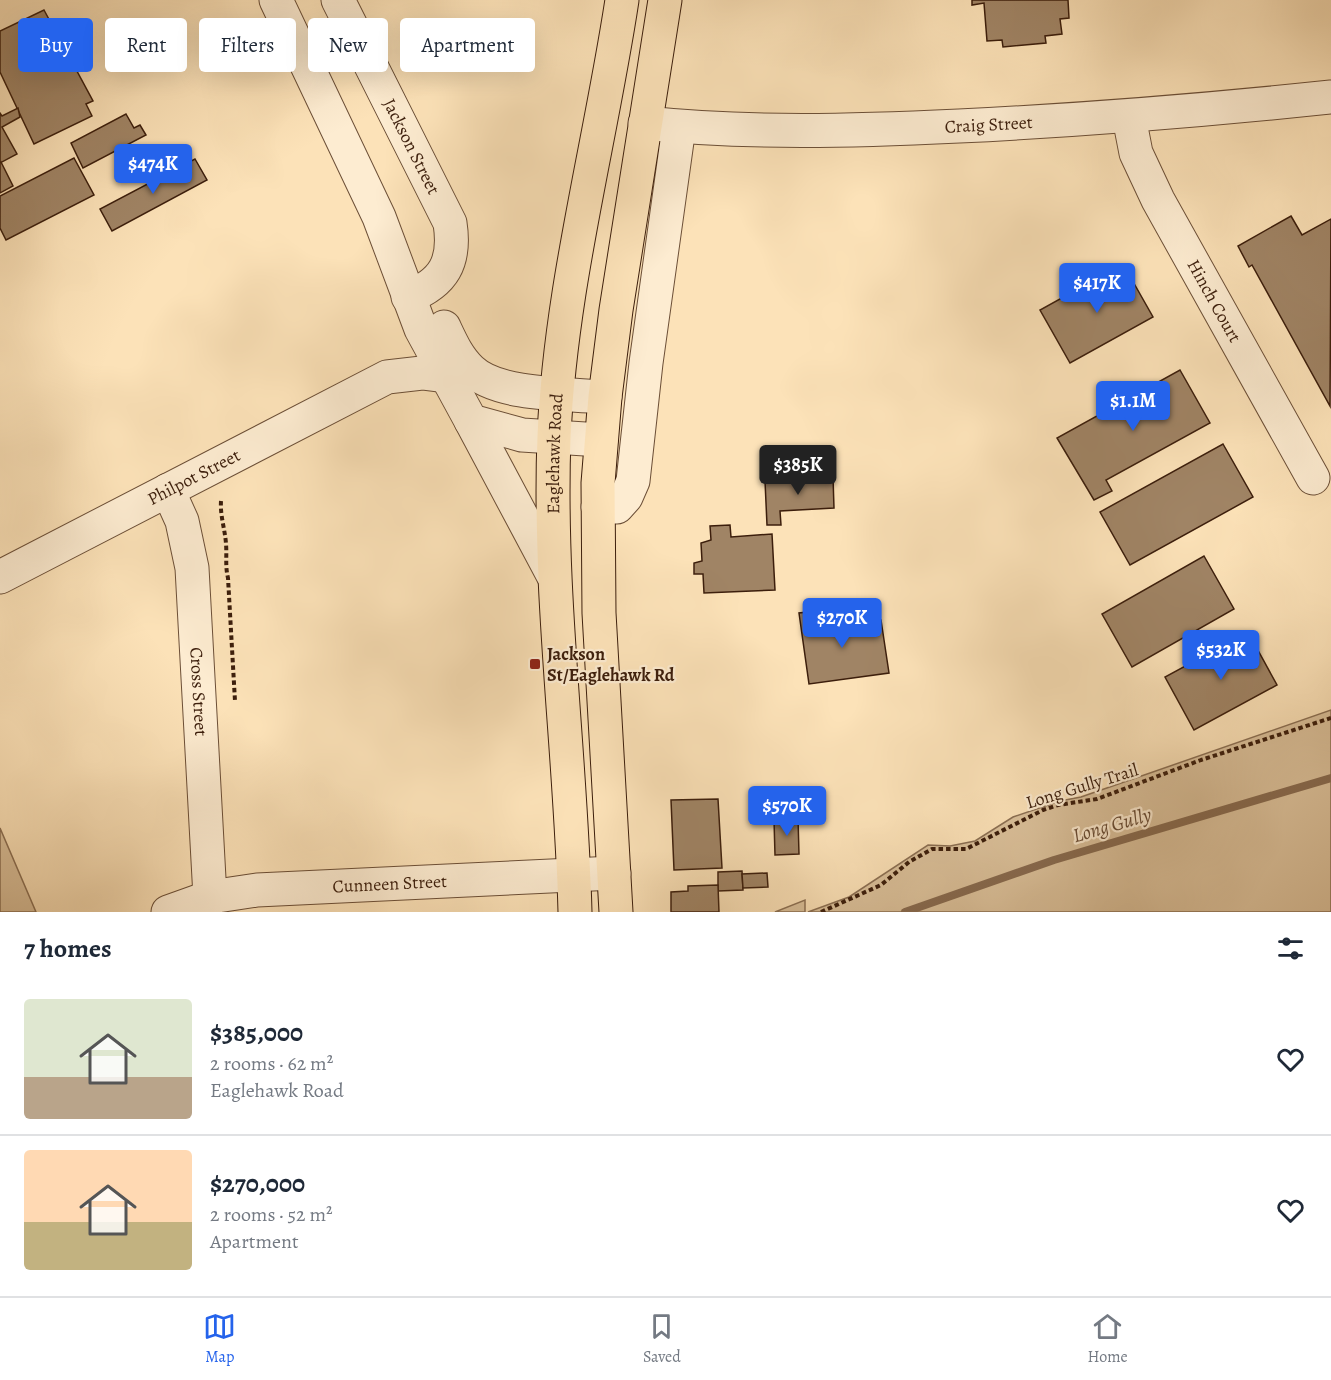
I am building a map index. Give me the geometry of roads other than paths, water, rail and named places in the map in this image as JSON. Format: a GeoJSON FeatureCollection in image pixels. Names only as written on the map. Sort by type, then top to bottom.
{"type":"FeatureCollection","features":[{"type":"Feature","properties":{"kind":"main road","name":"Eaglehawk Road"},"geometry":{"type":"LineString","coordinates":[[574,912],[574,875],[553,575],[554,438],[564,327],[622,0]]}},
{"type":"Feature","properties":{"kind":"main road"},"geometry":{"type":"LineString","coordinates":[[616,912],[598,613],[608,507],[601,440],[605,397],[664,0]]}},
{"type":"Feature","properties":{"kind":"main road"},"geometry":{"type":"LineString","coordinates":[[564,327],[605,196],[620,139],[634,125],[645,123]]}},
{"type":"Feature","properties":{"kind":"street"},"geometry":{"type":"LineString","coordinates":[[276,0],[417,294],[472,371],[499,384],[557,393],[605,397]]}},
{"type":"Feature","properties":{"kind":"street","name":"Jackson Street"},"geometry":{"type":"LineString","coordinates":[[338,0],[450,223],[452,237],[449,259],[443,273],[434,285],[417,294]]}},
{"type":"Feature","properties":{"kind":"street","name":"Craig Street"},"geometry":{"type":"LineString","coordinates":[[645,123],[679,127],[863,131],[1128,117],[1331,97]]}},
{"type":"Feature","properties":{"kind":"street","name":"Hinch Court"},"geometry":{"type":"LineString","coordinates":[[1128,117],[1136,153],[1158,200],[1313,478]]}},
{"type":"Feature","properties":{"kind":"street"},"geometry":{"type":"LineString","coordinates":[[608,507],[626,497],[633,481],[646,363],[679,127]]}},
{"type":"Feature","properties":{"kind":"street"},"geometry":{"type":"LineString","coordinates":[[417,294],[421,329],[553,575]]}},
{"type":"Feature","properties":{"kind":"street","name":"Philpot Street"},"geometry":{"type":"LineString","coordinates":[[0,577],[387,377],[408,354],[421,329]]}},
{"type":"Feature","properties":{"kind":"street","name":"Philpot Street"},"geometry":{"type":"LineString","coordinates":[[387,377],[422,373],[446,375]]}},
{"type":"Feature","properties":{"kind":"street"},"geometry":{"type":"LineString","coordinates":[[471,421],[505,432],[554,438],[601,440]]}},
{"type":"Feature","properties":{"kind":"street","name":"Cross Street"},"geometry":{"type":"LineString","coordinates":[[168,490],[182,521],[192,568],[210,897]]}},
{"type":"Feature","properties":{"kind":"street","name":"Cunneen Street"},"geometry":{"type":"LineString","coordinates":[[168,912],[210,897],[257,890],[614,873]]}},
{"type":"Feature","properties":{"kind":"waterway","name":"Long Gully"},"geometry":{"type":"LineString","coordinates":[[905,912],[1054,860],[1331,778]]}},
{"type":"Feature","properties":{"kind":"place","name":"Jackson St/Eaglehawk Rd"},"geometry":{"type":"Point","coordinates":[535,664]}}]}
